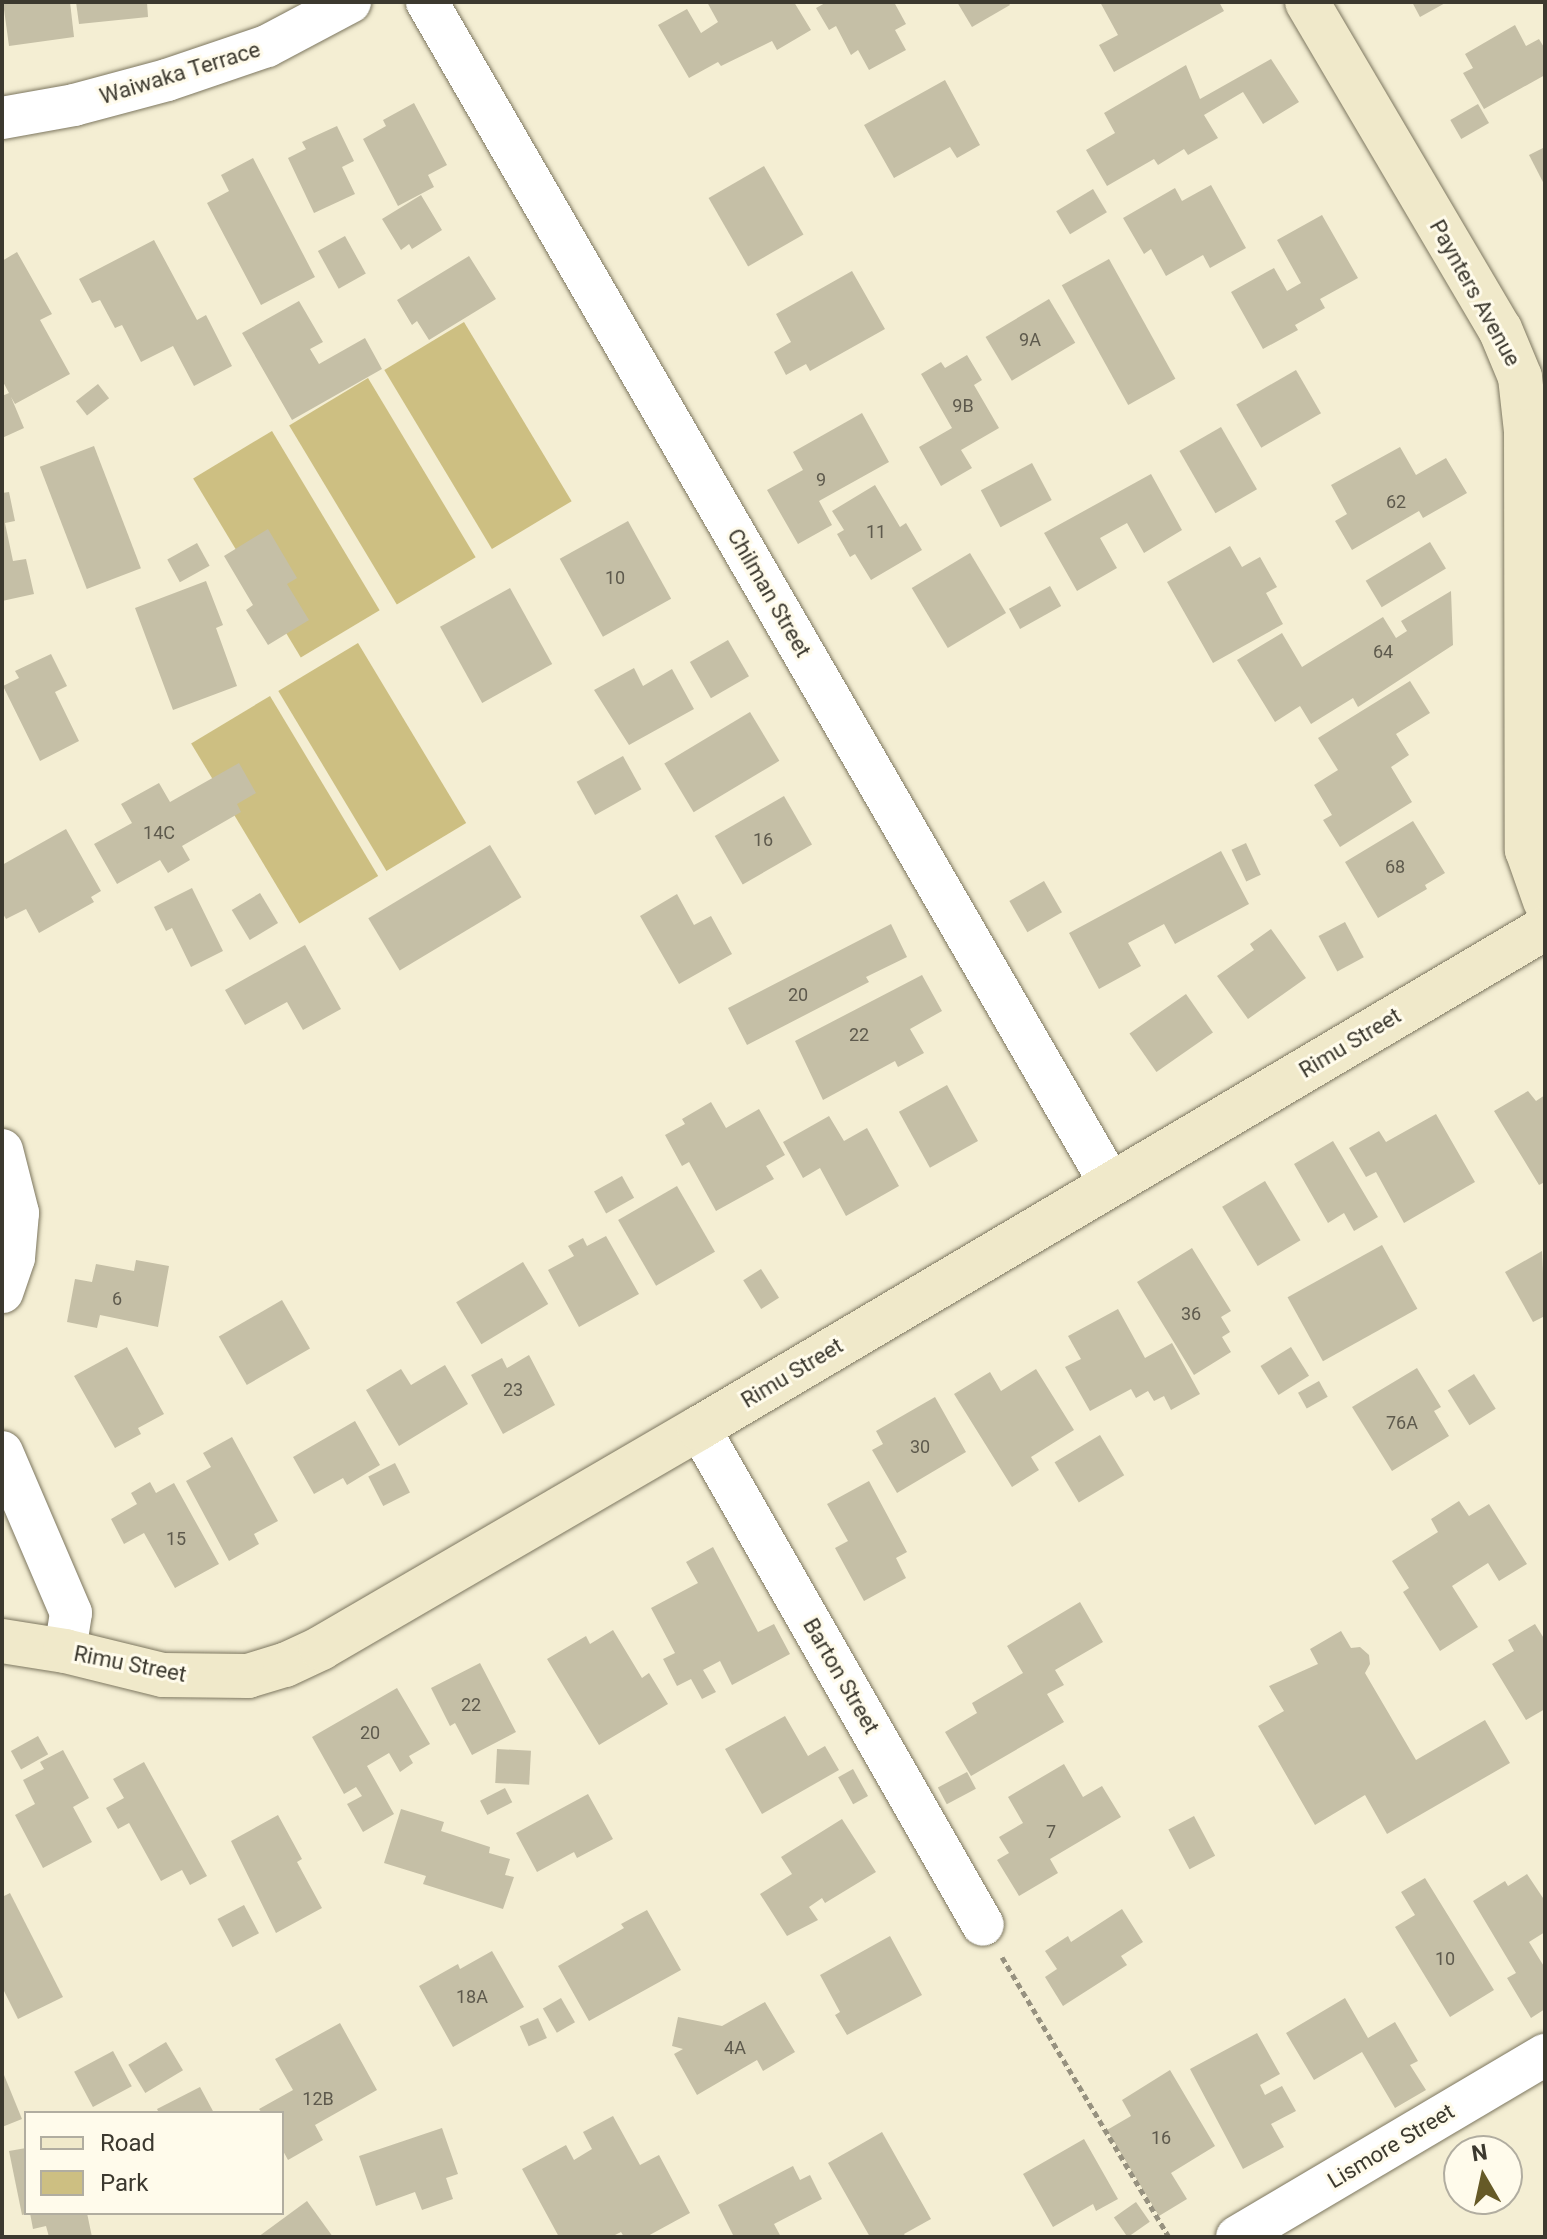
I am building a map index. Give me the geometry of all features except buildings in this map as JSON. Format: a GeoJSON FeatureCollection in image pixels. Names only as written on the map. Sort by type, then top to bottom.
{"type":"FeatureCollection","features":[{"type":"Feature","properties":{"kind":"street","name":"Waiwaka Terrace"},"geometry":{"type":"LineString","coordinates":[[2,118],[74,105],[167,80],[267,46],[350,2]]}},
{"type":"Feature","properties":{"kind":"street","name":"Chilman Street"},"geometry":{"type":"LineString","coordinates":[[427,2],[1111,1185]]}},
{"type":"Feature","properties":{"kind":"street","name":"Paynters Avenue"},"geometry":{"type":"LineString","coordinates":[[1307,2],[1500,329],[1520,377],[1526,431],[1527,850],[1545,901]]}},
{"type":"Feature","properties":{"kind":"street","name":"Rimu Street"},"geometry":{"type":"LineString","coordinates":[[2,1641],[65,1651],[163,1675],[208,1678],[248,1676],[285,1665],[321,1648],[699,1428],[1545,928]]}},
{"type":"Feature","properties":{"kind":"street"},"geometry":{"type":"LineString","coordinates":[[2,1150],[18,1213],[14,1258],[2,1292]]}},
{"type":"Feature","properties":{"kind":"street","name":"Barton Street"},"geometry":{"type":"LineString","coordinates":[[699,1428],[983,1925]]}},
{"type":"Feature","properties":{"kind":"street"},"geometry":{"type":"LineString","coordinates":[[2,1452],[71,1613],[65,1651]]}},
{"type":"Feature","properties":{"kind":"street","name":"Lismore Street"},"geometry":{"type":"LineString","coordinates":[[1237,2237],[1545,2055]]}},
{"type":"Feature","properties":{"kind":"path"},"geometry":{"type":"LineString","coordinates":[[983,1925],[1169,2237]]}},
{"type":"Feature","properties":{"kind":"green space"},"geometry":{"type":"Polygon","coordinates":[[[464,322],[572,501],[492,549],[384,370],[464,322]]]}},
{"type":"Feature","properties":{"kind":"green space"},"geometry":{"type":"Polygon","coordinates":[[[368,378],[476,557],[397,605],[289,425],[368,378]]]}},
{"type":"Feature","properties":{"kind":"green space"},"geometry":{"type":"Polygon","coordinates":[[[272,431],[380,610],[301,658],[193,478],[272,431]]]}},
{"type":"Feature","properties":{"kind":"green space"},"geometry":{"type":"Polygon","coordinates":[[[358,643],[466,823],[386,871],[278,691],[358,643]]]}},
{"type":"Feature","properties":{"kind":"green space"},"geometry":{"type":"Polygon","coordinates":[[[270,696],[378,876],[299,923],[191,743],[270,696]]]}}]}
